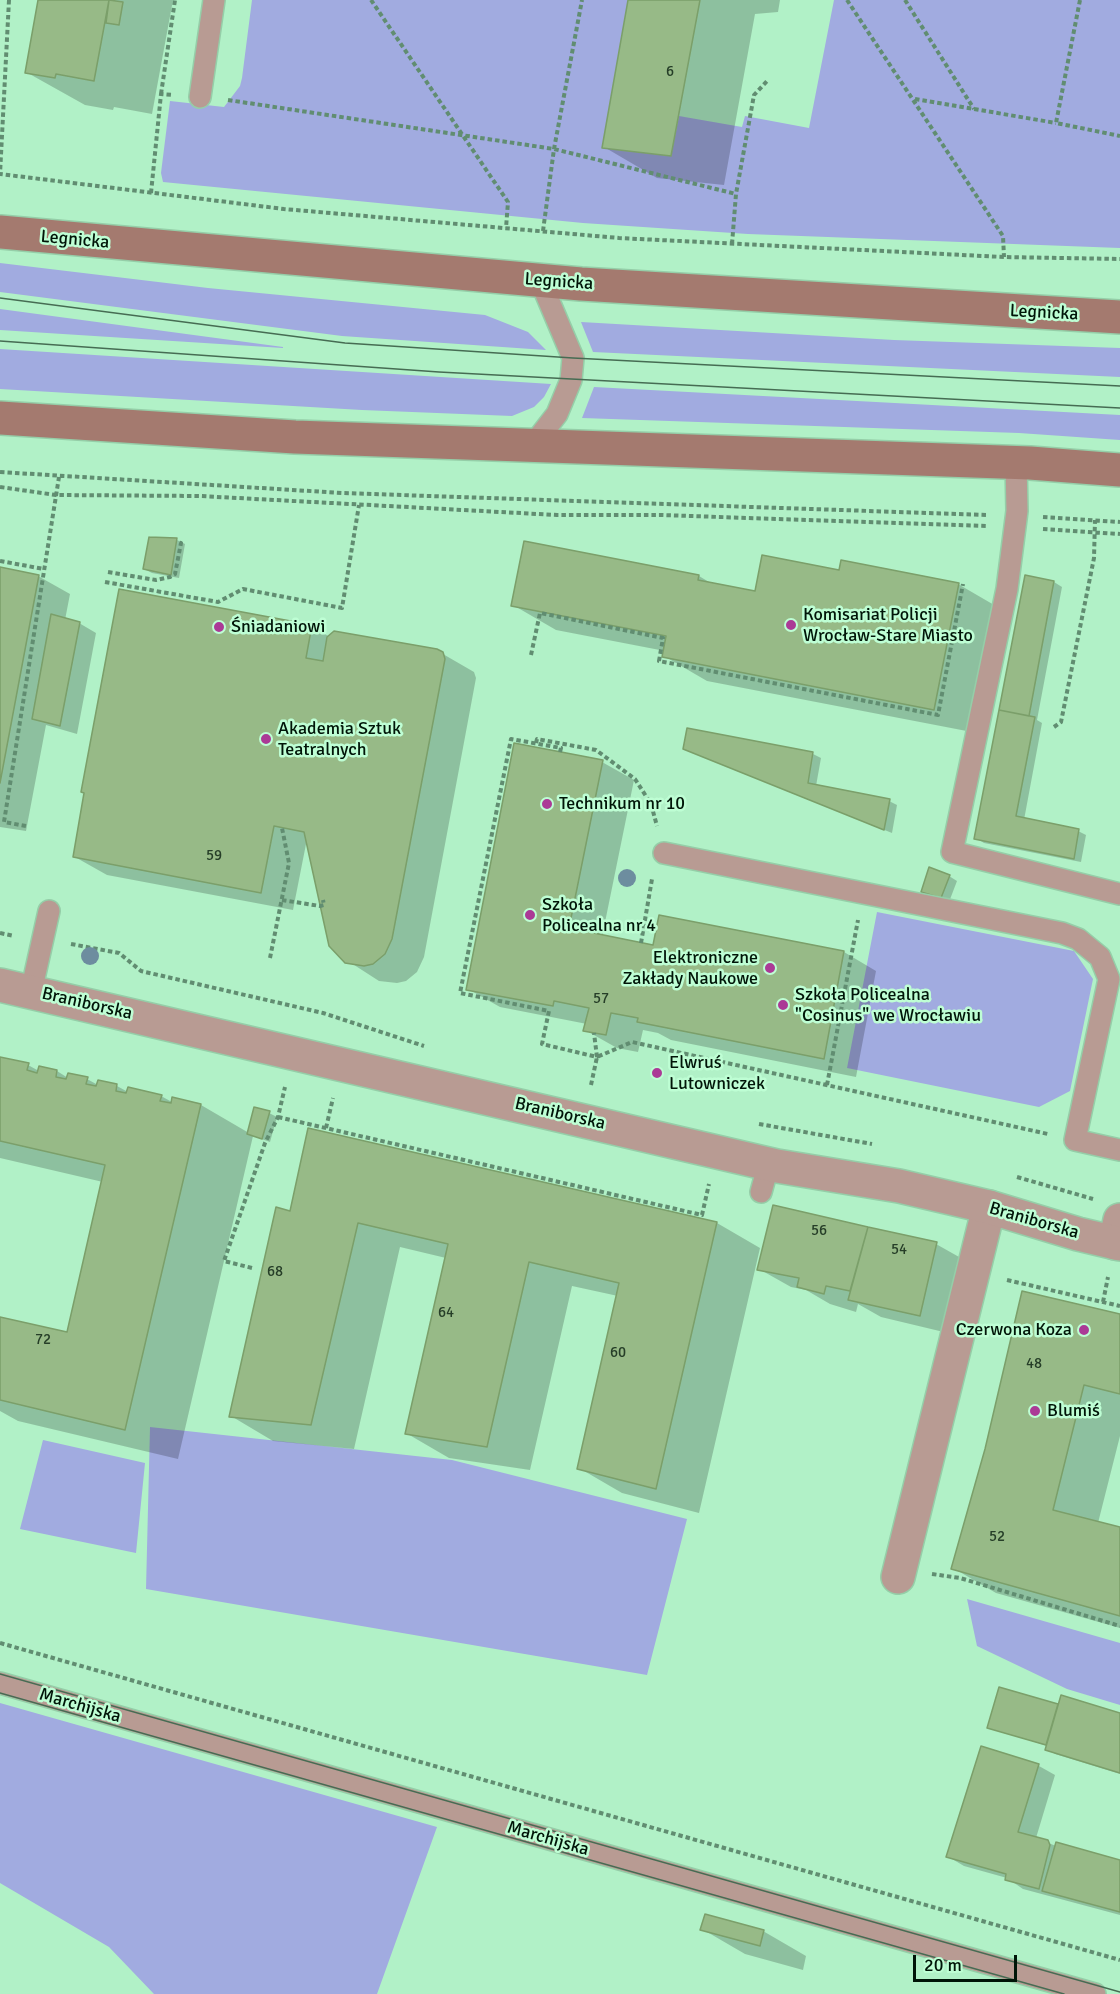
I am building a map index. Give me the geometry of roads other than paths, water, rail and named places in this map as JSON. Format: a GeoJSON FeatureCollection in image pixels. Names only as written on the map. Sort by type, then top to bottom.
{"type":"FeatureCollection","features":[{"type":"Feature","properties":{"kind":"main road","name":"Legnicka"},"geometry":{"type":"LineString","coordinates":[[0,232],[540,280],[1120,317]]}},
{"type":"Feature","properties":{"kind":"main road"},"geometry":{"type":"LineString","coordinates":[[0,418],[295,437],[1016,462],[1120,470]]}},
{"type":"Feature","properties":{"kind":"street","name":"Braniborska"},"geometry":{"type":"LineString","coordinates":[[0,985],[765,1178],[899,1186],[1112,1236]]}},
{"type":"Feature","properties":{"kind":"street"},"geometry":{"type":"LineString","coordinates":[[898,1576],[989,1207]]}},
{"type":"Feature","properties":{"kind":"lane"},"geometry":{"type":"LineString","coordinates":[[200,97],[213,0]]}},
{"type":"Feature","properties":{"kind":"lane"},"geometry":{"type":"LineString","coordinates":[[533,445],[557,414],[571,380],[573,358],[540,280]]}},
{"type":"Feature","properties":{"kind":"lane"},"geometry":{"type":"LineString","coordinates":[[1016,462],[1016,521],[1005,600],[951,852],[1120,894]]}},
{"type":"Feature","properties":{"kind":"lane"},"geometry":{"type":"LineString","coordinates":[[664,853],[1062,933],[1078,939],[1100,957],[1109,979],[1075,1140],[1120,1150]]}},
{"type":"Feature","properties":{"kind":"lane"},"geometry":{"type":"LineString","coordinates":[[31,992],[49,910]]}},
{"type":"Feature","properties":{"kind":"lane","name":"Marchijska"},"geometry":{"type":"LineString","coordinates":[[0,1683],[1095,1994]]}},
{"type":"Feature","properties":{"kind":"tram line"},"geometry":{"type":"LineString","coordinates":[[0,298],[345,343],[573,358],[1120,386]]}},
{"type":"Feature","properties":{"kind":"tram line"},"geometry":{"type":"LineString","coordinates":[[0,341],[439,372],[1120,408]]}},
{"type":"Feature","properties":{"kind":"tram line"},"geometry":{"type":"LineString","coordinates":[[0,1674],[1120,1992]]}},
{"type":"Feature","properties":{"kind":"tram line"},"geometry":{"type":"LineString","coordinates":[[0,1693],[1064,1994]]}},
{"type":"Feature","properties":{"kind":"place","name":"Komisariat Policji Wrocław-Stare Miasto"},"geometry":{"type":"Point","coordinates":[791,625]}},
{"type":"Feature","properties":{"kind":"place","name":"Śniadaniowi"},"geometry":{"type":"Point","coordinates":[219,627]}},
{"type":"Feature","properties":{"kind":"place","name":"Akademia Sztuk Teatralnych"},"geometry":{"type":"Point","coordinates":[266,739]}},
{"type":"Feature","properties":{"kind":"place","name":"Technikum nr 10"},"geometry":{"type":"Point","coordinates":[547,804]}},
{"type":"Feature","properties":{"kind":"place","name":"Szkoła Policealna nr 4"},"geometry":{"type":"Point","coordinates":[530,915]}},
{"type":"Feature","properties":{"kind":"place","name":"Elektroniczne Zakłady Naukowe"},"geometry":{"type":"Point","coordinates":[770,968]}},
{"type":"Feature","properties":{"kind":"place","name":"Szkoła Policealna \"Cosinus\" we Wrocławiu"},"geometry":{"type":"Point","coordinates":[783,1005]}},
{"type":"Feature","properties":{"kind":"place","name":"Elwruś Lutowniczek"},"geometry":{"type":"Point","coordinates":[657,1073]}},
{"type":"Feature","properties":{"kind":"place","name":"Czerwona Koza"},"geometry":{"type":"Point","coordinates":[1084,1330]}},
{"type":"Feature","properties":{"kind":"place","name":"Blumiś"},"geometry":{"type":"Point","coordinates":[1035,1411]}}]}
